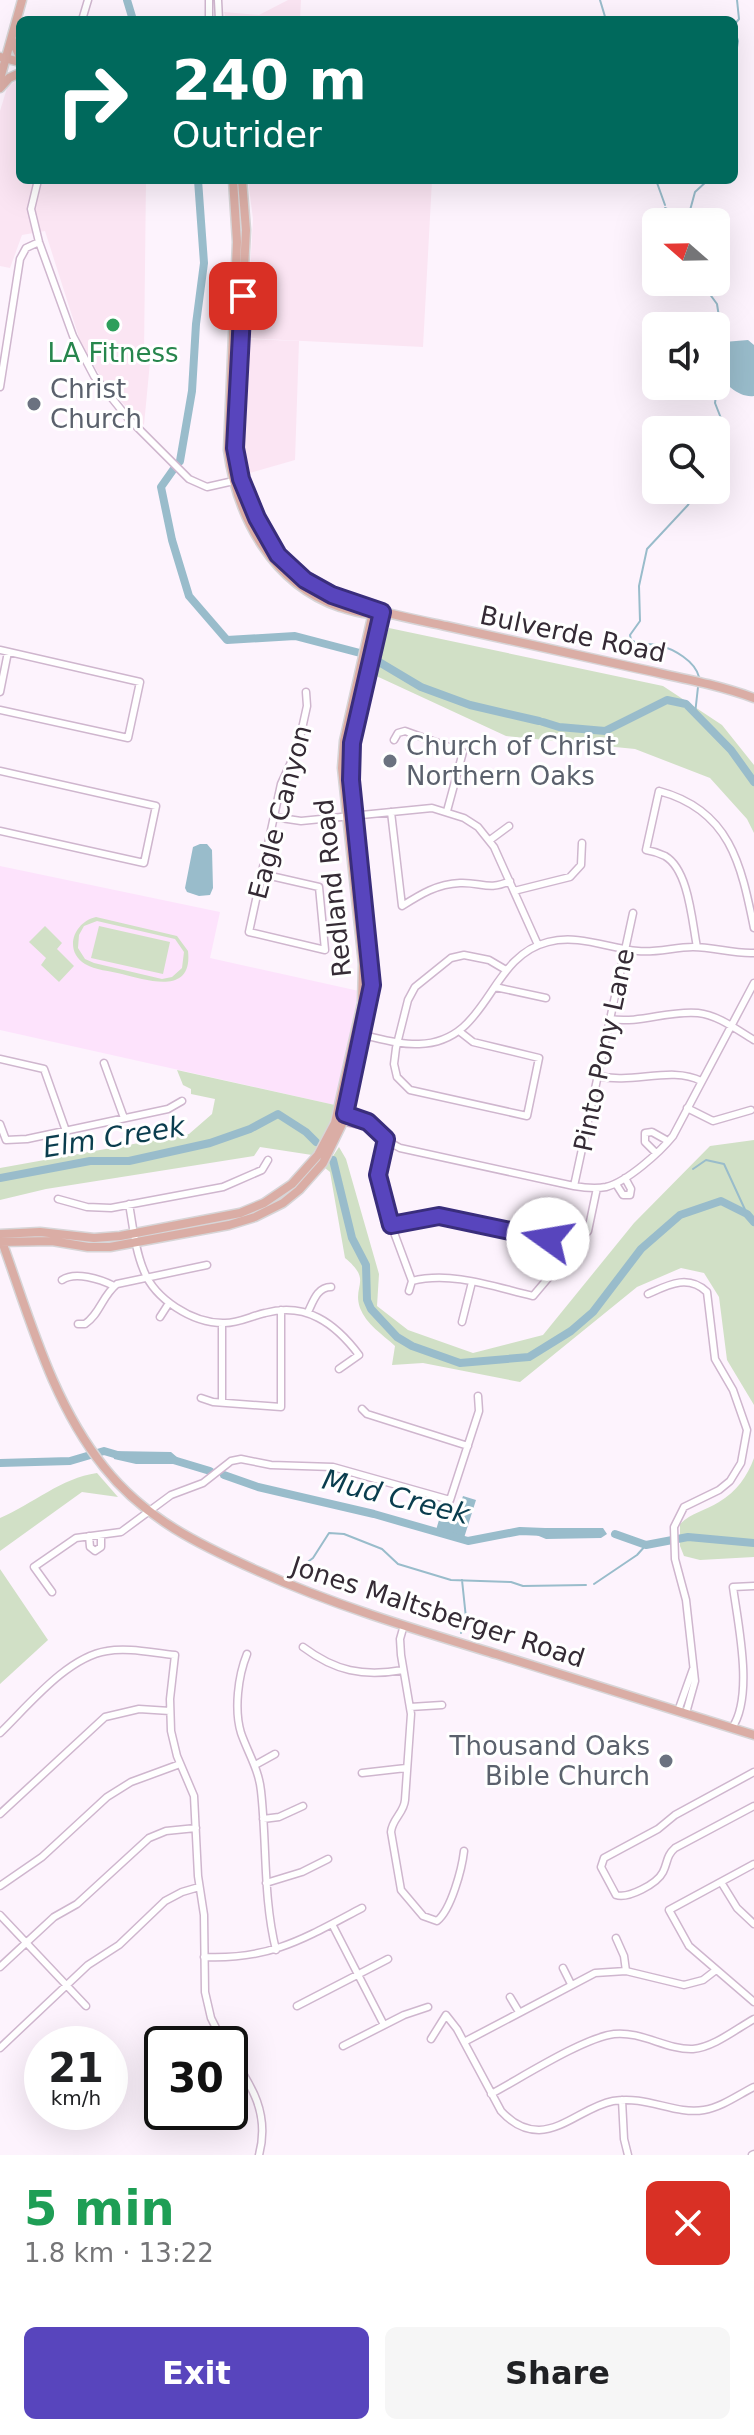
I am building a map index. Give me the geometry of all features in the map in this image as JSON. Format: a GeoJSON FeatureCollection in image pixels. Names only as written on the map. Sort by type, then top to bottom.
{"type":"FeatureCollection","features":[{"type":"Feature","properties":{"kind":"main road"},"geometry":{"type":"LineString","coordinates":[[0,79],[16,19]]}},
{"type":"Feature","properties":{"kind":"main road"},"geometry":{"type":"LineString","coordinates":[[0,43],[11,35]]}},
{"type":"Feature","properties":{"kind":"main road"},"geometry":{"type":"LineString","coordinates":[[11,35],[16,49]]}},
{"type":"Feature","properties":{"kind":"main road"},"geometry":{"type":"LineString","coordinates":[[0,88],[16,74]]}},
{"type":"Feature","properties":{"kind":"main road","name":"Bulverde Road"},"geometry":{"type":"LineString","coordinates":[[233,184],[237,226],[236,344]]}},
{"type":"Feature","properties":{"kind":"main road","name":"Bulverde Road"},"geometry":{"type":"LineString","coordinates":[[242,184],[246,230],[228,450],[237,480],[278,555],[322,591],[376,612],[699,682],[754,698]]}},
{"type":"Feature","properties":{"kind":"main road","name":"Redland Road"},"geometry":{"type":"LineString","coordinates":[[1,1238],[88,1247],[241,1217],[299,1190],[323,1163],[340,1117],[367,996],[343,751],[376,612]]}},
{"type":"Feature","properties":{"kind":"main road","name":"Jones Maltsberger Road"},"geometry":{"type":"LineString","coordinates":[[1,1238],[59,1394],[81,1436],[105,1468],[147,1511],[178,1533],[209,1550],[315,1596],[754,1735]]}},
{"type":"Feature","properties":{"kind":"street"},"geometry":{"type":"LineString","coordinates":[[37,184],[31,209],[39,242],[79,350],[94,376],[110,398],[189,479],[207,487],[237,480]]}},
{"type":"Feature","properties":{"kind":"street"},"geometry":{"type":"LineString","coordinates":[[0,387],[20,259],[26,248],[39,242]]}},
{"type":"Feature","properties":{"kind":"street"},"geometry":{"type":"LineString","coordinates":[[0,650],[140,682],[128,738],[0,710]]}},
{"type":"Feature","properties":{"kind":"street"},"geometry":{"type":"LineString","coordinates":[[0,692],[8,652]]}},
{"type":"Feature","properties":{"kind":"street","name":"Eagle Canyon"},"geometry":{"type":"LineString","coordinates":[[262,874],[319,887],[325,950],[249,932],[283,779],[298,747],[307,706],[306,692]]}},
{"type":"Feature","properties":{"kind":"street"},"geometry":{"type":"LineString","coordinates":[[394,740],[398,733],[405,731],[463,752],[447,811]]}},
{"type":"Feature","properties":{"kind":"street"},"geometry":{"type":"LineString","coordinates":[[0,771],[156,806],[144,863],[0,831]]}},
{"type":"Feature","properties":{"kind":"street"},"geometry":{"type":"LineString","coordinates":[[697,947],[678,869],[665,856],[646,850],[659,791],[697,806],[726,837],[739,863],[754,928]]}},
{"type":"Feature","properties":{"kind":"street"},"geometry":{"type":"LineString","coordinates":[[274,817],[301,821],[417,808],[447,811],[471,822],[490,840],[538,945]]}},
{"type":"Feature","properties":{"kind":"street"},"geometry":{"type":"LineString","coordinates":[[391,812],[402,906],[444,885],[469,883],[493,887],[510,881]]}},
{"type":"Feature","properties":{"kind":"street"},"geometry":{"type":"LineString","coordinates":[[490,840],[509,826]]}},
{"type":"Feature","properties":{"kind":"street"},"geometry":{"type":"LineString","coordinates":[[514,891],[570,877],[583,860],[582,843]]}},
{"type":"Feature","properties":{"kind":"street","name":"Pinto Pony Lane"},"geometry":{"type":"LineString","coordinates":[[574,1186],[633,913]]}},
{"type":"Feature","properties":{"kind":"street"},"geometry":{"type":"LineString","coordinates":[[359,1034],[398,1043],[424,1044],[459,1031],[476,1017],[506,970],[538,945],[551,941],[577,939],[644,952],[697,947],[736,954],[754,953]]}},
{"type":"Feature","properties":{"kind":"street"},"geometry":{"type":"LineString","coordinates":[[459,1031],[473,1042],[539,1058],[527,1116],[410,1090],[401,1084],[394,1070],[408,1000],[415,987],[451,958],[464,955],[477,956],[506,970]]}},
{"type":"Feature","properties":{"kind":"street"},"geometry":{"type":"LineString","coordinates":[[340,1117],[372,1127],[386,1139],[417,1156],[574,1186],[597,1188],[616,1184],[668,1141],[754,983]]}},
{"type":"Feature","properties":{"kind":"street"},"geometry":{"type":"LineString","coordinates":[[495,987],[546,998]]}},
{"type":"Feature","properties":{"kind":"street"},"geometry":{"type":"LineString","coordinates":[[610,1019],[625,1021],[697,1013],[712,1017],[754,1040]]}},
{"type":"Feature","properties":{"kind":"street"},"geometry":{"type":"LineString","coordinates":[[0,1059],[44,1069],[66,1131]]}},
{"type":"Feature","properties":{"kind":"street"},"geometry":{"type":"LineString","coordinates":[[104,1063],[124,1118]]}},
{"type":"Feature","properties":{"kind":"street"},"geometry":{"type":"LineString","coordinates":[[598,1076],[622,1080],[677,1074],[701,1081]]}},
{"type":"Feature","properties":{"kind":"street"},"geometry":{"type":"LineString","coordinates":[[0,1124],[6,1140],[27,1139],[168,1109],[182,1101]]}},
{"type":"Feature","properties":{"kind":"street"},"geometry":{"type":"LineString","coordinates":[[687,1108],[713,1121],[751,1110]]}},
{"type":"Feature","properties":{"kind":"street"},"geometry":{"type":"LineString","coordinates":[[656,1153],[645,1142],[645,1133],[652,1132],[668,1141]]}},
{"type":"Feature","properties":{"kind":"street"},"geometry":{"type":"LineString","coordinates":[[386,1139],[378,1175],[391,1225],[412,1281],[409,1291]]}},
{"type":"Feature","properties":{"kind":"street"},"geometry":{"type":"LineString","coordinates":[[58,1199],[94,1208],[129,1204],[239,1182],[262,1170],[268,1160]]}},
{"type":"Feature","properties":{"kind":"street"},"geometry":{"type":"LineString","coordinates":[[616,1184],[623,1195],[630,1195],[631,1189],[625,1178]]}},
{"type":"Feature","properties":{"kind":"street"},"geometry":{"type":"LineString","coordinates":[[525,1305],[530,1295],[571,1252],[589,1227],[597,1188]]}},
{"type":"Feature","properties":{"kind":"street"},"geometry":{"type":"LineString","coordinates":[[129,1204],[146,1276],[156,1292],[169,1303],[207,1321],[222,1324],[281,1310],[308,1312],[333,1325],[359,1355],[339,1369]]}},
{"type":"Feature","properties":{"kind":"street"},"geometry":{"type":"LineString","coordinates":[[391,1225],[439,1216],[548,1239],[571,1252]]}},
{"type":"Feature","properties":{"kind":"street"},"geometry":{"type":"LineString","coordinates":[[78,1324],[85,1324],[96,1315],[106,1293],[114,1286],[146,1276],[207,1265]]}},
{"type":"Feature","properties":{"kind":"street"},"geometry":{"type":"LineString","coordinates":[[62,1280],[74,1276],[104,1281],[114,1286]]}},
{"type":"Feature","properties":{"kind":"street"},"geometry":{"type":"LineString","coordinates":[[412,1281],[440,1276],[530,1295]]}},
{"type":"Feature","properties":{"kind":"street"},"geometry":{"type":"LineString","coordinates":[[462,1322],[472,1282]]}},
{"type":"Feature","properties":{"kind":"street"},"geometry":{"type":"LineString","coordinates":[[648,1294],[679,1282],[698,1284],[707,1292],[715,1359],[733,1390],[747,1430],[741,1463],[730,1481],[719,1490],[684,1507],[674,1527],[675,1559],[686,1600],[693,1668],[682,1712]]}},
{"type":"Feature","properties":{"kind":"street"},"geometry":{"type":"LineString","coordinates":[[308,1312],[318,1293],[324,1287],[331,1287]]}},
{"type":"Feature","properties":{"kind":"street"},"geometry":{"type":"LineString","coordinates":[[160,1317],[169,1303]]}},
{"type":"Feature","properties":{"kind":"street"},"geometry":{"type":"LineString","coordinates":[[201,1398],[211,1402],[281,1407],[281,1310]]}},
{"type":"Feature","properties":{"kind":"street"},"geometry":{"type":"LineString","coordinates":[[222,1324],[222,1402]]}},
{"type":"Feature","properties":{"kind":"street"},"geometry":{"type":"LineString","coordinates":[[52,1592],[34,1567],[69,1541],[121,1532],[171,1495],[203,1483],[231,1461],[241,1459],[271,1465],[333,1467],[450,1500],[479,1411],[478,1396]]}},
{"type":"Feature","properties":{"kind":"street"},"geometry":{"type":"LineString","coordinates":[[362,1409],[367,1414],[468,1446]]}},
{"type":"Feature","properties":{"kind":"street"},"geometry":{"type":"LineString","coordinates":[[89,1536],[90,1547],[95,1551],[101,1547],[101,1535]]}},
{"type":"Feature","properties":{"kind":"street"},"geometry":{"type":"LineString","coordinates":[[732,1728],[741,1710],[742,1668],[733,1587],[754,1586]]}},
{"type":"Feature","properties":{"kind":"street"},"geometry":{"type":"LineString","coordinates":[[404,1625],[400,1645],[410,1707],[405,1804],[391,1832],[401,1890],[428,1920],[437,1921],[443,1916],[459,1876],[464,1851]]}},
{"type":"Feature","properties":{"kind":"street"},"geometry":{"type":"LineString","coordinates":[[303,1647],[330,1665],[352,1673],[381,1674],[403,1670]]}},
{"type":"Feature","properties":{"kind":"street"},"geometry":{"type":"LineString","coordinates":[[0,1733],[65,1671],[86,1657],[117,1650],[175,1655],[171,1731],[180,1764],[194,1796],[208,2009],[216,2026]]}},
{"type":"Feature","properties":{"kind":"street"},"geometry":{"type":"LineString","coordinates":[[247,1654],[242,1669],[238,1715],[260,1784],[266,1883],[276,1950]]}},
{"type":"Feature","properties":{"kind":"street"},"geometry":{"type":"LineString","coordinates":[[410,1707],[442,1705]]}},
{"type":"Feature","properties":{"kind":"street"},"geometry":{"type":"LineString","coordinates":[[0,1814],[105,1717],[139,1709],[170,1711]]}},
{"type":"Feature","properties":{"kind":"street"},"geometry":{"type":"LineString","coordinates":[[255,1765],[275,1754]]}},
{"type":"Feature","properties":{"kind":"street"},"geometry":{"type":"LineString","coordinates":[[0,1886],[42,1857],[107,1797],[136,1780],[180,1764]]}},
{"type":"Feature","properties":{"kind":"street"},"geometry":{"type":"LineString","coordinates":[[362,1773],[406,1768]]}},
{"type":"Feature","properties":{"kind":"street"},"geometry":{"type":"LineString","coordinates":[[754,1772],[675,1815],[658,1829],[601,1862],[601,1867],[619,1897],[627,1896],[656,1880],[664,1871],[669,1853],[675,1848],[754,1806]]}},
{"type":"Feature","properties":{"kind":"street"},"geometry":{"type":"LineString","coordinates":[[263,1819],[279,1817],[303,1806]]}},
{"type":"Feature","properties":{"kind":"street"},"geometry":{"type":"LineString","coordinates":[[0,1967],[54,1917],[77,1904],[149,1838],[166,1831],[196,1828]]}},
{"type":"Feature","properties":{"kind":"street"},"geometry":{"type":"LineString","coordinates":[[266,1883],[302,1872],[328,1859]]}},
{"type":"Feature","properties":{"kind":"street"},"geometry":{"type":"LineString","coordinates":[[754,1864],[669,1910],[689,1946],[754,2002]]}},
{"type":"Feature","properties":{"kind":"street"},"geometry":{"type":"LineString","coordinates":[[721,1882],[737,1908],[754,1924]]}},
{"type":"Feature","properties":{"kind":"street"},"geometry":{"type":"LineString","coordinates":[[0,2048],[93,1961],[119,1945],[165,1901],[199,1887]]}},
{"type":"Feature","properties":{"kind":"street"},"geometry":{"type":"LineString","coordinates":[[204,1957],[245,1957],[276,1950],[362,1908]]}},
{"type":"Feature","properties":{"kind":"street"},"geometry":{"type":"LineString","coordinates":[[0,1915],[86,2006]]}},
{"type":"Feature","properties":{"kind":"street"},"geometry":{"type":"LineString","coordinates":[[332,1924],[384,2025]]}},
{"type":"Feature","properties":{"kind":"street"},"geometry":{"type":"LineString","coordinates":[[616,1938],[624,1956],[626,1971]]}},
{"type":"Feature","properties":{"kind":"street"},"geometry":{"type":"LineString","coordinates":[[297,2006],[388,1959]]}},
{"type":"Feature","properties":{"kind":"street"},"geometry":{"type":"LineString","coordinates":[[563,1968],[571,1984]]}},
{"type":"Feature","properties":{"kind":"street"},"geometry":{"type":"LineString","coordinates":[[464,2042],[595,1973],[626,1971],[684,1985],[703,1980],[716,1970]]}},
{"type":"Feature","properties":{"kind":"street"},"geometry":{"type":"LineString","coordinates":[[510,1997],[519,2012]]}},
{"type":"Feature","properties":{"kind":"street"},"geometry":{"type":"LineString","coordinates":[[343,2046],[404,2015],[428,2007]]}},
{"type":"Feature","properties":{"kind":"street"},"geometry":{"type":"LineString","coordinates":[[431,2039],[446,2015],[454,2023],[491,2094],[508,2119],[522,2127],[546,2129],[601,2104],[622,2100],[645,2100],[683,2110],[702,2110],[720,2105],[754,2087]]}},
{"type":"Feature","properties":{"kind":"street"},"geometry":{"type":"LineString","coordinates":[[491,2094],[598,2038],[630,2034],[693,2049],[705,2046],[754,2019]]}},
{"type":"Feature","properties":{"kind":"street"},"geometry":{"type":"LineString","coordinates":[[248,2082],[261,2109],[263,2128],[259,2155]]}},
{"type":"Feature","properties":{"kind":"street"},"geometry":{"type":"LineString","coordinates":[[622,2100],[628,2155]]}},
{"type":"Feature","properties":{"kind":"shaded area"},"geometry":{"type":"Polygon","coordinates":[[[288,0],[301,0],[300,16],[225,16],[224,12],[259,15],[288,0]]]}},
{"type":"Feature","properties":{"kind":"shaded area"},"geometry":{"type":"Polygon","coordinates":[[[16,80],[16,184],[146,184],[144,353],[150,362],[144,425],[108,388],[82,347],[45,231],[22,235],[10,268],[0,266],[0,111],[7,88],[16,80]]]}},
{"type":"Feature","properties":{"kind":"shaded area"},"geometry":{"type":"Polygon","coordinates":[[[249,184],[432,184],[423,347],[246,338],[253,219],[249,184]]]}},
{"type":"Feature","properties":{"kind":"shaded area"},"geometry":{"type":"Polygon","coordinates":[[[245,339],[299,341],[295,460],[243,475],[237,441],[245,339]]]}},
{"type":"Feature","properties":{"kind":"shaded area"},"geometry":{"type":"Polygon","coordinates":[[[0,866],[220,912],[210,958],[359,991],[335,1105],[0,1030],[0,866]]]}},
{"type":"Feature","properties":{"kind":"green space"},"geometry":{"type":"Polygon","coordinates":[[[389,628],[663,686],[722,725],[754,765],[754,833],[747,819],[710,778],[635,749],[506,736],[372,674],[389,628]]]}},
{"type":"Feature","properties":{"kind":"green space"},"geometry":{"type":"Polygon","coordinates":[[[96,917],[177,936],[188,951],[188,965],[176,980],[166,982],[85,964],[78,958],[73,944],[77,930],[96,917]],[[97,921],[84,926],[79,935],[78,948],[85,959],[94,963],[162,979],[172,977],[182,968],[184,952],[175,939],[97,921]]]}},
{"type":"Feature","properties":{"kind":"green space"},"geometry":{"type":"Polygon","coordinates":[[[45,926],[62,943],[57,949],[74,966],[59,982],[41,965],[46,958],[29,942],[45,926]]]}},
{"type":"Feature","properties":{"kind":"green space"},"geometry":{"type":"Polygon","coordinates":[[[99,926],[170,942],[163,974],[91,958],[99,926]]]}},
{"type":"Feature","properties":{"kind":"green space"},"geometry":{"type":"Polygon","coordinates":[[[177,1070],[335,1105],[328,1128],[312,1155],[260,1147],[254,1156],[46,1189],[0,1200],[0,1168],[189,1134],[212,1114],[215,1099],[191,1094],[191,1089],[183,1085],[177,1070]]]}},
{"type":"Feature","properties":{"kind":"green space"},"geometry":{"type":"Polygon","coordinates":[[[754,1140],[754,1405],[727,1360],[719,1297],[704,1273],[681,1268],[637,1287],[520,1382],[423,1363],[392,1365],[395,1346],[371,1324],[360,1308],[360,1278],[345,1258],[330,1172],[325,1168],[339,1147],[346,1159],[379,1274],[377,1306],[408,1330],[473,1353],[543,1335],[634,1223],[710,1146],[754,1140]]]}},
{"type":"Feature","properties":{"kind":"green space"},"geometry":{"type":"Polygon","coordinates":[[[754,1458],[754,1557],[700,1560],[684,1556],[680,1546],[680,1524],[731,1493],[745,1477],[754,1458]]]}},
{"type":"Feature","properties":{"kind":"green space"},"geometry":{"type":"Polygon","coordinates":[[[97,1473],[118,1497],[82,1492],[0,1551],[0,1518],[71,1480],[97,1473]]]}},
{"type":"Feature","properties":{"kind":"green space"},"geometry":{"type":"Polygon","coordinates":[[[0,1569],[48,1640],[0,1684],[0,1569]]]}},
{"type":"Feature","properties":{"kind":"water"},"geometry":{"type":"Polygon","coordinates":[[[748,340],[754,345],[754,396],[730,386],[730,342],[748,340]]]}},
{"type":"Feature","properties":{"kind":"water"},"geometry":{"type":"Polygon","coordinates":[[[207,844],[212,850],[213,888],[210,895],[199,896],[187,892],[185,888],[193,847],[207,844]]]}},
{"type":"Feature","properties":{"kind":"water"},"geometry":{"type":"Polygon","coordinates":[[[112,1451],[171,1452],[178,1458],[174,1464],[136,1464],[114,1459],[112,1451]]]}},
{"type":"Feature","properties":{"kind":"water"},"geometry":{"type":"Polygon","coordinates":[[[463,1496],[476,1500],[464,1538],[436,1530],[442,1510],[448,1513],[459,1508],[463,1496]]]}},
{"type":"Feature","properties":{"kind":"water"},"geometry":{"type":"Polygon","coordinates":[[[540,1528],[603,1528],[607,1534],[601,1538],[546,1539],[534,1534],[540,1528]]]}},
{"type":"Feature","properties":{"kind":"waterway"},"geometry":{"type":"LineString","coordinates":[[127,0],[132,16]]}},
{"type":"Feature","properties":{"kind":"waterway"},"geometry":{"type":"LineString","coordinates":[[600,0],[605,16]]}},
{"type":"Feature","properties":{"kind":"waterway"},"geometry":{"type":"LineString","coordinates":[[737,0],[738,20]]}},
{"type":"Feature","properties":{"kind":"waterway"},"geometry":{"type":"LineString","coordinates":[[180,461],[192,391],[204,263],[198,184]]}},
{"type":"Feature","properties":{"kind":"waterway"},"geometry":{"type":"LineString","coordinates":[[657,184],[665,205]]}},
{"type":"Feature","properties":{"kind":"waterway"},"geometry":{"type":"LineString","coordinates":[[691,208],[695,192],[704,184]]}},
{"type":"Feature","properties":{"kind":"waterway"},"geometry":{"type":"LineString","coordinates":[[711,296],[718,312]]}},
{"type":"Feature","properties":{"kind":"waterway"},"geometry":{"type":"LineString","coordinates":[[715,400],[720,416]]}},
{"type":"Feature","properties":{"kind":"waterway"},"geometry":{"type":"LineString","coordinates":[[173,470],[161,487],[172,540],[189,596],[227,640],[295,636],[360,653]]}},
{"type":"Feature","properties":{"kind":"waterway"},"geometry":{"type":"LineString","coordinates":[[689,504],[647,549],[639,586],[640,621],[630,635],[634,642],[671,649],[688,661],[699,677]]}},
{"type":"Feature","properties":{"kind":"waterway"},"geometry":{"type":"LineString","coordinates":[[374,659],[421,687],[470,705],[539,721]]}},
{"type":"Feature","properties":{"kind":"waterway"},"geometry":{"type":"LineString","coordinates":[[695,714],[698,687]]}},
{"type":"Feature","properties":{"kind":"waterway"},"geometry":{"type":"LineString","coordinates":[[543,722],[559,727],[605,731],[667,700],[686,704],[731,750],[754,782]]}},
{"type":"Feature","properties":{"kind":"waterway","name":"Elm Creek"},"geometry":{"type":"LineString","coordinates":[[0,1178],[90,1161],[129,1161],[210,1143],[250,1129],[278,1114],[316,1142]]}},
{"type":"Feature","properties":{"kind":"waterway","name":"Elm Creek"},"geometry":{"type":"LineString","coordinates":[[333,1160],[352,1238],[366,1265],[367,1300],[371,1309],[397,1337],[412,1346],[460,1363],[529,1357],[571,1331],[593,1312],[641,1249],[680,1215],[721,1201],[747,1214],[754,1222]]}},
{"type":"Feature","properties":{"kind":"waterway"},"geometry":{"type":"LineString","coordinates":[[693,1169],[706,1160],[724,1164],[747,1214]]}},
{"type":"Feature","properties":{"kind":"waterway","name":"Mud Creek"},"geometry":{"type":"LineString","coordinates":[[0,1463],[70,1461],[104,1451],[121,1456]]}},
{"type":"Feature","properties":{"kind":"waterway","name":"Mud Creek"},"geometry":{"type":"LineString","coordinates":[[170,1459],[210,1471]]}},
{"type":"Feature","properties":{"kind":"waterway","name":"Mud Creek"},"geometry":{"type":"LineString","coordinates":[[224,1475],[258,1487],[374,1514],[468,1541],[520,1531],[545,1532]]}},
{"type":"Feature","properties":{"kind":"waterway"},"geometry":{"type":"LineString","coordinates":[[293,1573],[313,1558],[329,1533],[344,1534],[382,1549],[398,1564],[451,1580],[511,1582],[523,1586],[586,1585]]}},
{"type":"Feature","properties":{"kind":"waterway","name":"Mud Creek"},"geometry":{"type":"LineString","coordinates":[[615,1534],[646,1545],[688,1537],[754,1543]]}},
{"type":"Feature","properties":{"kind":"waterway"},"geometry":{"type":"LineString","coordinates":[[594,1584],[637,1555],[646,1545]]}},
{"type":"Feature","properties":{"kind":"waterway"},"geometry":{"type":"LineString","coordinates":[[461,1633],[466,1618],[462,1580]]}},
{"type":"Feature","properties":{"kind":"place","name":"LA Fitness"},"geometry":{"type":"Point","coordinates":[113,325]}},
{"type":"Feature","properties":{"kind":"place","name":"Christ Church"},"geometry":{"type":"Point","coordinates":[34,404]}},
{"type":"Feature","properties":{"kind":"place","name":"Church of Christ Northern Oaks"},"geometry":{"type":"Point","coordinates":[390,761]}},
{"type":"Feature","properties":{"kind":"place","name":"Thousand Oaks Bible Church"},"geometry":{"type":"Point","coordinates":[666,1761]}},
{"type":"Feature","properties":{"kind":"route"},"geometry":{"type":"LineString","coordinates":[[243,296],[235,448],[249,501],[265,536],[278,555],[305,580],[322,591],[382,612],[351,752],[351,780],[372,985],[345,1114],[368,1122],[386,1139],[378,1175],[391,1225],[435,1215],[548,1239]]}}]}
